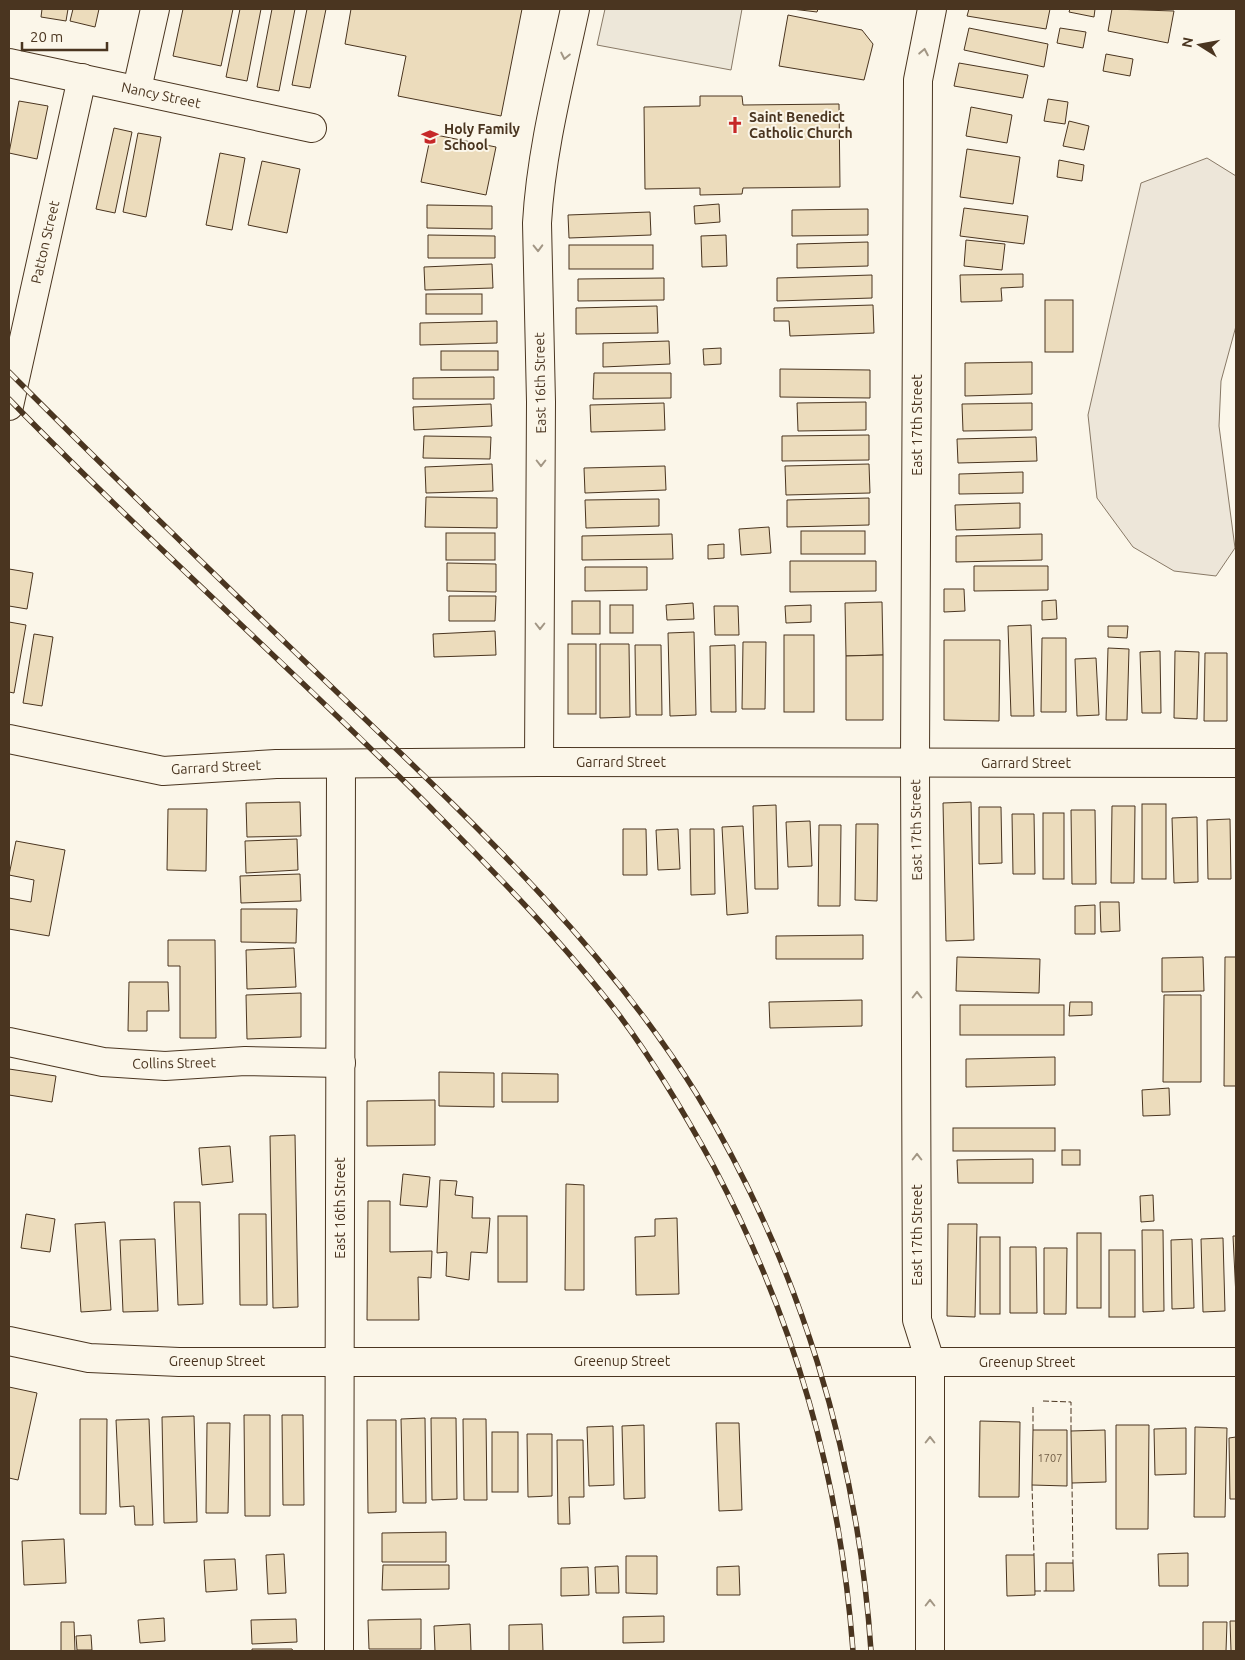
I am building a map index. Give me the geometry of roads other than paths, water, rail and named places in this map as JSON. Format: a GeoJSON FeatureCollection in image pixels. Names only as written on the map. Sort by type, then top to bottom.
{"type":"FeatureCollection","features":[{"type":"Feature","properties":{"kind":"street"},"geometry":{"type":"LineString","coordinates":[[137,89],[155,9]]}},
{"type":"Feature","properties":{"kind":"street","name":"East 16th Street"},"geometry":{"type":"LineString","coordinates":[[539,762],[541,402],[538,207],[555,105],[575,9]]}},
{"type":"Feature","properties":{"kind":"street","name":"East 17th Street"},"geometry":{"type":"LineString","coordinates":[[930,1651],[930,1362],[917,1320],[915,762],[918,80],[932,9]]}},
{"type":"Feature","properties":{"kind":"street","name":"Nancy Street"},"geometry":{"type":"LineString","coordinates":[[9,63],[312,128]]}},
{"type":"Feature","properties":{"kind":"street","name":"Patton Street"},"geometry":{"type":"LineString","coordinates":[[9,406],[82,78]]}},
{"type":"Feature","properties":{"kind":"street","name":"Garrard Street"},"geometry":{"type":"LineString","coordinates":[[9,739],[163,770],[276,764],[539,762],[1236,763]]}},
{"type":"Feature","properties":{"kind":"street","name":"East 16th Street"},"geometry":{"type":"LineString","coordinates":[[339,1651],[340,765]]}},
{"type":"Feature","properties":{"kind":"street","name":"Collins Street"},"geometry":{"type":"LineString","coordinates":[[9,1042],[102,1062],[165,1066],[245,1060],[341,1063]]}},
{"type":"Feature","properties":{"kind":"street","name":"Greenup Street"},"geometry":{"type":"LineString","coordinates":[[9,1341],[89,1358],[179,1362],[1236,1362]]}},
{"type":"Feature","properties":{"kind":"railway"},"geometry":{"type":"LineString","coordinates":[[9,372],[174,535],[484,835],[576,933],[619,984],[659,1038],[696,1093],[733,1157],[765,1224],[793,1292],[817,1362],[837,1433],[853,1505],[864,1578],[871,1651]]}},
{"type":"Feature","properties":{"kind":"railway"},"geometry":{"type":"LineString","coordinates":[[9,399],[111,501],[373,750],[475,853],[573,959],[619,1015],[645,1052],[681,1108],[714,1167],[743,1225],[768,1283],[790,1342],[809,1401],[825,1462],[847,1587],[853,1651]]}},
{"type":"Feature","properties":{"kind":"place","name":"Saint Benedict Catholic Church"},"geometry":{"type":"Point","coordinates":[735,125]}},
{"type":"Feature","properties":{"kind":"place","name":"Holy Family School"},"geometry":{"type":"Point","coordinates":[430,137]}}]}
